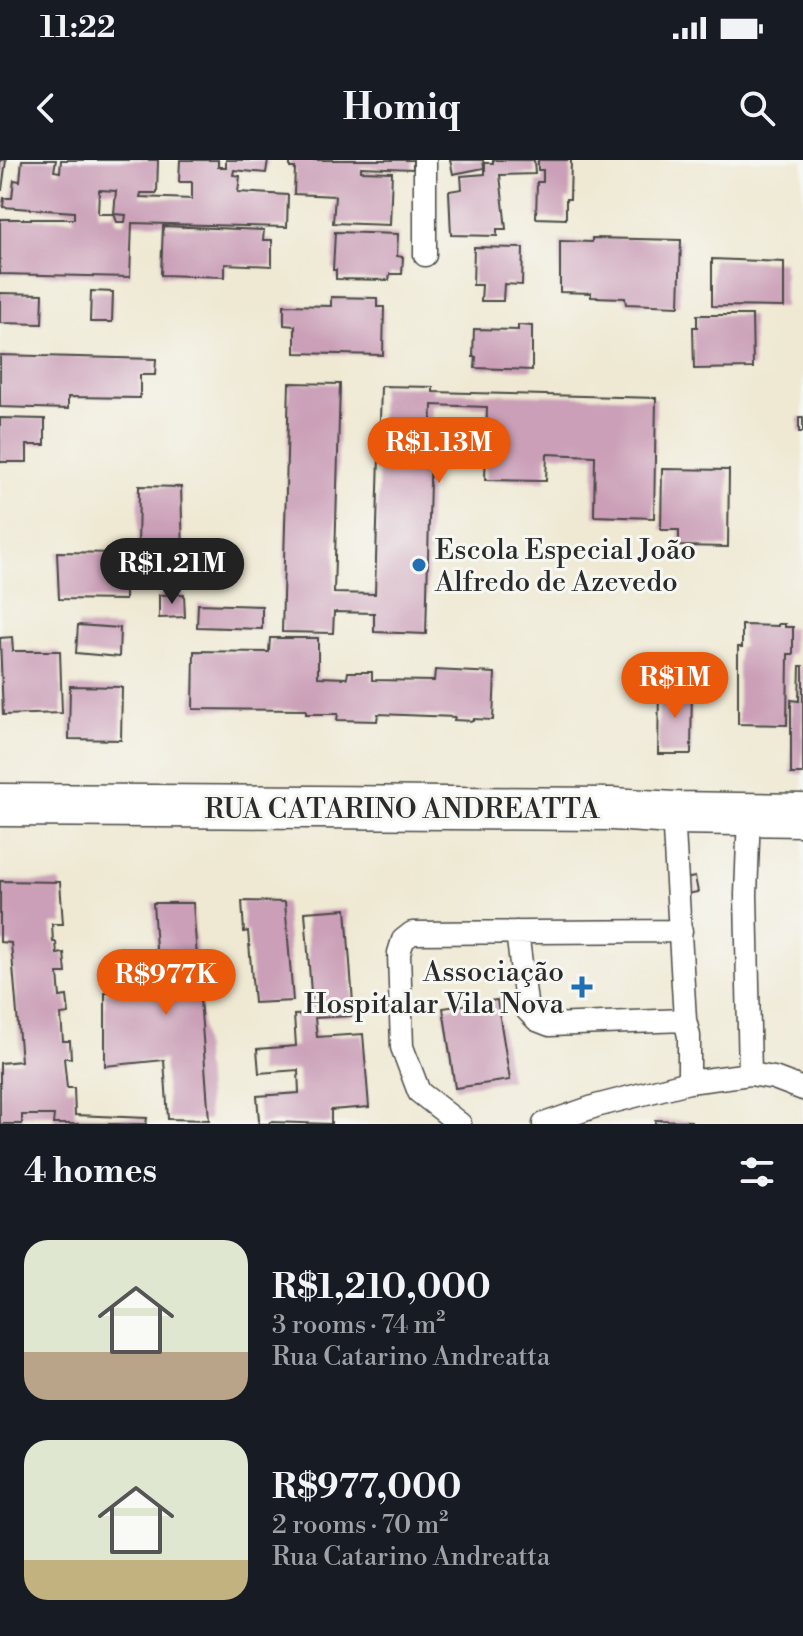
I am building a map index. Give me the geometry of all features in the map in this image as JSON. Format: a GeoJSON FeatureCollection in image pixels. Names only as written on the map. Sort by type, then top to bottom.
{"type":"FeatureCollection","features":[{"type":"Feature","properties":{"kind":"street","name":"RUA CATARINO ANDREATTA"},"geometry":{"type":"LineString","coordinates":[[0,805],[613,809],[803,815]]}},
{"type":"Feature","properties":{"kind":"lane"},"geometry":{"type":"LineString","coordinates":[[425,160],[425,255]]}},
{"type":"Feature","properties":{"kind":"lane"},"geometry":{"type":"LineString","coordinates":[[673,813],[685,1020],[689,1036],[689,1082]]}},
{"type":"Feature","properties":{"kind":"lane"},"geometry":{"type":"LineString","coordinates":[[749,814],[746,895],[750,1074]]}},
{"type":"Feature","properties":{"kind":"lane"},"geometry":{"type":"LineString","coordinates":[[460,1124],[419,1092],[402,1047],[399,953],[403,940],[412,933],[681,931]]}},
{"type":"Feature","properties":{"kind":"lane"},"geometry":{"type":"LineString","coordinates":[[517,932],[527,1010],[537,1020],[550,1025],[685,1020]]}},
{"type":"Feature","properties":{"kind":"lane"},"geometry":{"type":"LineString","coordinates":[[544,1124],[596,1106],[689,1082],[750,1074],[774,1078],[803,1089]]}},
{"type":"Feature","properties":{"kind":"building"},"geometry":{"type":"Polygon","coordinates":[[[0,160],[6,160],[2,190],[0,190],[0,160]]]}},
{"type":"Feature","properties":{"kind":"building"},"geometry":{"type":"Polygon","coordinates":[[[22,160],[56,160],[54,171],[60,172],[61,160],[158,160],[157,193],[141,193],[140,197],[192,199],[192,182],[179,182],[180,160],[218,160],[218,167],[226,167],[226,160],[268,160],[266,173],[234,170],[233,175],[240,176],[238,192],[288,195],[287,227],[132,223],[130,277],[0,274],[0,219],[74,219],[74,212],[3,207],[4,198],[12,198],[14,180],[20,181],[22,160]],[[99,190],[98,214],[114,214],[116,191],[99,190]],[[114,214],[117,222],[125,222],[126,215],[114,214]]]}},
{"type":"Feature","properties":{"kind":"building"},"geometry":{"type":"Polygon","coordinates":[[[290,160],[413,160],[413,169],[361,167],[361,171],[392,172],[390,225],[333,223],[335,196],[294,194],[295,168],[290,168],[290,160]]]}},
{"type":"Feature","properties":{"kind":"building"},"geometry":{"type":"Polygon","coordinates":[[[450,160],[483,160],[484,168],[453,174],[450,160]]]}},
{"type":"Feature","properties":{"kind":"building"},"geometry":{"type":"Polygon","coordinates":[[[493,160],[534,160],[535,174],[500,175],[506,229],[497,229],[497,236],[451,235],[449,191],[462,189],[461,176],[485,174],[485,163],[493,163],[493,160]]]}},
{"type":"Feature","properties":{"kind":"building"},"geometry":{"type":"Polygon","coordinates":[[[538,160],[571,160],[566,219],[536,218],[537,182],[543,182],[543,170],[538,170],[538,160]]]}},
{"type":"Feature","properties":{"kind":"building"},"geometry":{"type":"Polygon","coordinates":[[[163,226],[264,230],[263,240],[272,240],[272,266],[225,264],[225,277],[161,275],[163,226]]]}},
{"type":"Feature","properties":{"kind":"building"},"geometry":{"type":"Polygon","coordinates":[[[335,232],[398,234],[397,256],[403,257],[402,274],[390,274],[389,280],[336,279],[336,270],[333,270],[335,232]]]}},
{"type":"Feature","properties":{"kind":"building"},"geometry":{"type":"Polygon","coordinates":[[[592,238],[681,240],[679,306],[626,304],[625,298],[560,292],[560,241],[592,242],[592,238]]]}},
{"type":"Feature","properties":{"kind":"building"},"geometry":{"type":"Polygon","coordinates":[[[474,247],[523,248],[522,285],[504,284],[503,301],[481,301],[482,285],[473,285],[474,247]]]}},
{"type":"Feature","properties":{"kind":"building"},"geometry":{"type":"Polygon","coordinates":[[[712,259],[784,262],[784,307],[712,306],[712,259]]]}},
{"type":"Feature","properties":{"kind":"building"},"geometry":{"type":"Polygon","coordinates":[[[91,291],[113,292],[112,322],[90,322],[91,291]]]}},
{"type":"Feature","properties":{"kind":"building"},"geometry":{"type":"Polygon","coordinates":[[[0,293],[43,294],[42,324],[0,323],[0,293]]]}},
{"type":"Feature","properties":{"kind":"building"},"geometry":{"type":"Polygon","coordinates":[[[331,297],[377,298],[377,307],[384,307],[383,355],[295,353],[295,326],[284,325],[284,305],[331,306],[331,297]]]}},
{"type":"Feature","properties":{"kind":"building"},"geometry":{"type":"Polygon","coordinates":[[[697,315],[752,315],[753,368],[694,369],[693,327],[697,327],[697,315]]]}},
{"type":"Feature","properties":{"kind":"building"},"geometry":{"type":"Polygon","coordinates":[[[518,325],[532,326],[532,370],[475,368],[474,329],[518,330],[518,325]]]}},
{"type":"Feature","properties":{"kind":"building"},"geometry":{"type":"Polygon","coordinates":[[[0,355],[156,359],[155,375],[140,375],[140,398],[68,397],[68,409],[0,407],[0,355]]]}},
{"type":"Feature","properties":{"kind":"building"},"geometry":{"type":"Polygon","coordinates":[[[289,383],[340,384],[334,593],[375,594],[381,386],[433,387],[433,392],[656,398],[654,518],[594,516],[595,456],[547,454],[546,481],[485,480],[487,407],[432,405],[426,634],[374,632],[374,613],[334,612],[333,633],[282,632],[289,383]]]}},
{"type":"Feature","properties":{"kind":"building"},"geometry":{"type":"Polygon","coordinates":[[[799,417],[803,417],[803,432],[799,432],[799,417]]]}},
{"type":"Feature","properties":{"kind":"building"},"geometry":{"type":"Polygon","coordinates":[[[0,418],[45,419],[45,445],[27,445],[27,462],[0,462],[0,418]]]}},
{"type":"Feature","properties":{"kind":"building"},"geometry":{"type":"Polygon","coordinates":[[[662,469],[729,470],[728,547],[679,546],[679,530],[661,530],[662,469]]]}},
{"type":"Feature","properties":{"kind":"building"},"geometry":{"type":"Polygon","coordinates":[[[139,486],[181,487],[183,553],[138,553],[139,486]]]}},
{"type":"Feature","properties":{"kind":"building"},"geometry":{"type":"Polygon","coordinates":[[[57,552],[117,553],[119,585],[125,585],[125,600],[59,599],[57,552]]]}},
{"type":"Feature","properties":{"kind":"building"},"geometry":{"type":"Polygon","coordinates":[[[184,594],[185,617],[159,618],[159,595],[184,594]]]}},
{"type":"Feature","properties":{"kind":"building"},"geometry":{"type":"Polygon","coordinates":[[[198,604],[262,606],[262,629],[197,627],[198,604]]]}},
{"type":"Feature","properties":{"kind":"building"},"geometry":{"type":"Polygon","coordinates":[[[778,624],[793,627],[793,654],[788,654],[787,725],[738,724],[738,647],[742,647],[742,625],[778,624]]]}},
{"type":"Feature","properties":{"kind":"building"},"geometry":{"type":"Polygon","coordinates":[[[78,625],[120,628],[119,657],[76,653],[78,625]]]}},
{"type":"Feature","properties":{"kind":"building"},"geometry":{"type":"Polygon","coordinates":[[[12,637],[13,651],[60,651],[62,713],[3,715],[0,638],[12,637]]]}},
{"type":"Feature","properties":{"kind":"building"},"geometry":{"type":"Polygon","coordinates":[[[270,638],[318,638],[318,677],[347,678],[348,672],[372,672],[372,680],[434,681],[435,670],[495,673],[493,720],[378,714],[377,721],[337,720],[338,714],[306,714],[306,710],[193,709],[194,651],[269,652],[270,638]]]}},
{"type":"Feature","properties":{"kind":"building"},"geometry":{"type":"Polygon","coordinates":[[[800,666],[803,666],[803,774],[791,774],[791,700],[799,701],[800,666]]]}},
{"type":"Feature","properties":{"kind":"building"},"geometry":{"type":"Polygon","coordinates":[[[70,686],[122,687],[121,740],[69,739],[70,686]]]}},
{"type":"Feature","properties":{"kind":"building"},"geometry":{"type":"Polygon","coordinates":[[[659,686],[692,686],[691,754],[658,754],[659,686]]]}},
{"type":"Feature","properties":{"kind":"building"},"geometry":{"type":"Polygon","coordinates":[[[695,877],[698,892],[681,895],[679,880],[695,877]]]}},
{"type":"Feature","properties":{"kind":"building"},"geometry":{"type":"Polygon","coordinates":[[[0,881],[60,882],[63,924],[52,924],[53,942],[56,942],[57,954],[64,953],[66,973],[58,973],[60,997],[67,996],[69,1014],[61,1015],[63,1041],[70,1041],[71,1058],[64,1058],[67,1088],[74,1088],[75,1115],[147,1118],[146,1124],[53,1124],[54,1115],[22,1115],[22,1124],[0,1124],[0,1063],[21,1061],[11,943],[0,942],[0,881]]]}},
{"type":"Feature","properties":{"kind":"building"},"geometry":{"type":"Polygon","coordinates":[[[242,901],[285,902],[293,1001],[254,1003],[248,931],[244,932],[242,901]]]}},
{"type":"Feature","properties":{"kind":"building"},"geometry":{"type":"Polygon","coordinates":[[[153,903],[193,903],[209,1120],[168,1119],[164,1060],[105,1066],[105,993],[148,990],[148,994],[159,993],[153,903]]]}},
{"type":"Feature","properties":{"kind":"building"},"geometry":{"type":"Polygon","coordinates":[[[346,909],[353,1003],[350,1003],[351,1016],[315,1018],[317,1037],[363,1034],[369,1107],[331,1110],[331,1124],[258,1124],[257,1096],[299,1093],[298,1070],[259,1073],[257,1049],[296,1046],[294,1015],[316,1014],[316,1006],[312,1006],[305,912],[346,909]]]}},
{"type":"Feature","properties":{"kind":"building"},"geometry":{"type":"Polygon","coordinates":[[[497,1000],[510,1080],[455,1088],[443,1008],[497,1000]]]}},
{"type":"Feature","properties":{"kind":"building"},"geometry":{"type":"Polygon","coordinates":[[[655,1120],[691,1121],[691,1124],[655,1124],[655,1120]]]}},
{"type":"Feature","properties":{"kind":"place","name":"Escola Especial João Alfredo de Azevedo"},"geometry":{"type":"Point","coordinates":[419,565]}},
{"type":"Feature","properties":{"kind":"place","name":"Associação Hospitalar Vila Nova"},"geometry":{"type":"Point","coordinates":[582,987]}}]}
